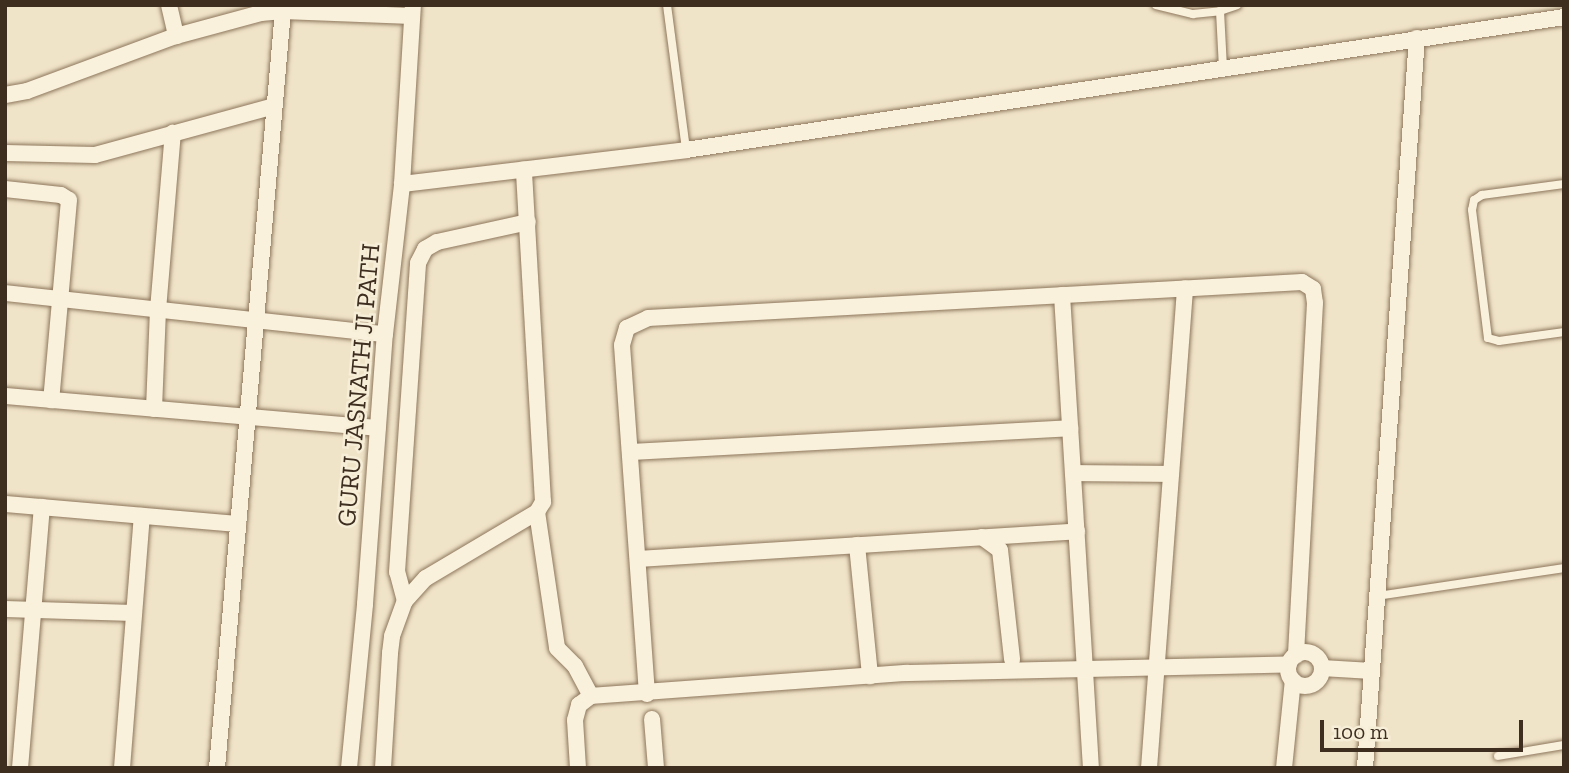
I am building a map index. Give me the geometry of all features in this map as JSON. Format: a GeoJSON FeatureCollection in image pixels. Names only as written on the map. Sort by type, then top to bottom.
{"type":"FeatureCollection","features":[{"type":"Feature","properties":{"kind":"street"},"geometry":{"type":"LineString","coordinates":[[169,5],[176,36]]}},
{"type":"Feature","properties":{"kind":"street"},"geometry":{"type":"LineString","coordinates":[[217,768],[283,10]]}},
{"type":"Feature","properties":{"kind":"street"},"geometry":{"type":"LineString","coordinates":[[5,95],[27,91],[176,36],[283,10],[412,11]]}},
{"type":"Feature","properties":{"kind":"street","name":"GURU JASNATH JI PATH"},"geometry":{"type":"LineString","coordinates":[[349,768],[385,334],[402,184],[412,11]]}},
{"type":"Feature","properties":{"kind":"street"},"geometry":{"type":"LineString","coordinates":[[402,184],[686,150],[1564,17]]}},
{"type":"Feature","properties":{"kind":"street"},"geometry":{"type":"LineString","coordinates":[[1365,768],[1417,38]]}},
{"type":"Feature","properties":{"kind":"street"},"geometry":{"type":"LineString","coordinates":[[5,153],[95,155],[274,106]]}},
{"type":"Feature","properties":{"kind":"street"},"geometry":{"type":"LineString","coordinates":[[154,409],[158,310],[173,133]]}},
{"type":"Feature","properties":{"kind":"street"},"geometry":{"type":"LineString","coordinates":[[383,768],[392,636],[405,601],[426,578],[537,512],[543,502],[524,170]]}},
{"type":"Feature","properties":{"kind":"street"},"geometry":{"type":"LineString","coordinates":[[5,189],[61,195],[69,201],[51,400]]}},
{"type":"Feature","properties":{"kind":"street"},"geometry":{"type":"LineString","coordinates":[[405,601],[397,572],[418,263],[425,249],[437,242],[528,222]]}},
{"type":"Feature","properties":{"kind":"street"},"geometry":{"type":"LineString","coordinates":[[647,694],[622,345],[627,328],[648,318],[1302,282],[1313,289],[1284,768]]}},
{"type":"Feature","properties":{"kind":"street"},"geometry":{"type":"LineString","coordinates":[[1149,768],[1185,288]]}},
{"type":"Feature","properties":{"kind":"street"},"geometry":{"type":"LineString","coordinates":[[5,293],[385,334]]}},
{"type":"Feature","properties":{"kind":"street"},"geometry":{"type":"LineString","coordinates":[[1062,295],[1090,768]]}},
{"type":"Feature","properties":{"kind":"street"},"geometry":{"type":"LineString","coordinates":[[5,396],[378,428]]}},
{"type":"Feature","properties":{"kind":"street"},"geometry":{"type":"LineString","coordinates":[[630,452],[1070,428]]}},
{"type":"Feature","properties":{"kind":"street"},"geometry":{"type":"LineString","coordinates":[[1073,473],[1171,474]]}},
{"type":"Feature","properties":{"kind":"street"},"geometry":{"type":"LineString","coordinates":[[5,504],[238,524]]}},
{"type":"Feature","properties":{"kind":"street"},"geometry":{"type":"LineString","coordinates":[[20,768],[42,507]]}},
{"type":"Feature","properties":{"kind":"street"},"geometry":{"type":"LineString","coordinates":[[537,512],[557,648],[562,656],[575,666],[591,696]]}},
{"type":"Feature","properties":{"kind":"street"},"geometry":{"type":"LineString","coordinates":[[122,768],[142,516]]}},
{"type":"Feature","properties":{"kind":"street"},"geometry":{"type":"LineString","coordinates":[[638,559],[1077,531]]}},
{"type":"Feature","properties":{"kind":"street"},"geometry":{"type":"LineString","coordinates":[[982,537],[1000,550],[1012,659]]}},
{"type":"Feature","properties":{"kind":"street"},"geometry":{"type":"LineString","coordinates":[[857,545],[870,676]]}},
{"type":"Feature","properties":{"kind":"street"},"geometry":{"type":"LineString","coordinates":[[5,609],[33,612],[133,613]]}},
{"type":"Feature","properties":{"kind":"street"},"geometry":{"type":"LineString","coordinates":[[578,768],[575,720],[579,705],[591,696],[870,676],[1085,668],[1292,667],[1312,654],[1322,668]]}},
{"type":"Feature","properties":{"kind":"street"},"geometry":{"type":"LineString","coordinates":[[1292,667],[1301,685],[1312,684],[1319,678],[1322,668]]}},
{"type":"Feature","properties":{"kind":"street"},"geometry":{"type":"LineString","coordinates":[[1322,668],[1372,671]]}},
{"type":"Feature","properties":{"kind":"street"},"geometry":{"type":"LineString","coordinates":[[652,719],[656,768]]}},
{"type":"Feature","properties":{"kind":"lane"},"geometry":{"type":"LineString","coordinates":[[667,5],[686,150]]}},
{"type":"Feature","properties":{"kind":"lane"},"geometry":{"type":"LineString","coordinates":[[1156,5],[1193,14],[1220,11],[1237,5]]}},
{"type":"Feature","properties":{"kind":"lane"},"geometry":{"type":"LineString","coordinates":[[1220,11],[1223,68]]}},
{"type":"Feature","properties":{"kind":"lane"},"geometry":{"type":"LineString","coordinates":[[1564,184],[1482,195],[1474,200],[1472,210],[1488,338],[1499,341],[1564,332]]}},
{"type":"Feature","properties":{"kind":"lane"},"geometry":{"type":"LineString","coordinates":[[1377,596],[1564,568]]}},
{"type":"Feature","properties":{"kind":"lane"},"geometry":{"type":"LineString","coordinates":[[1498,756],[1564,745]]}}]}
